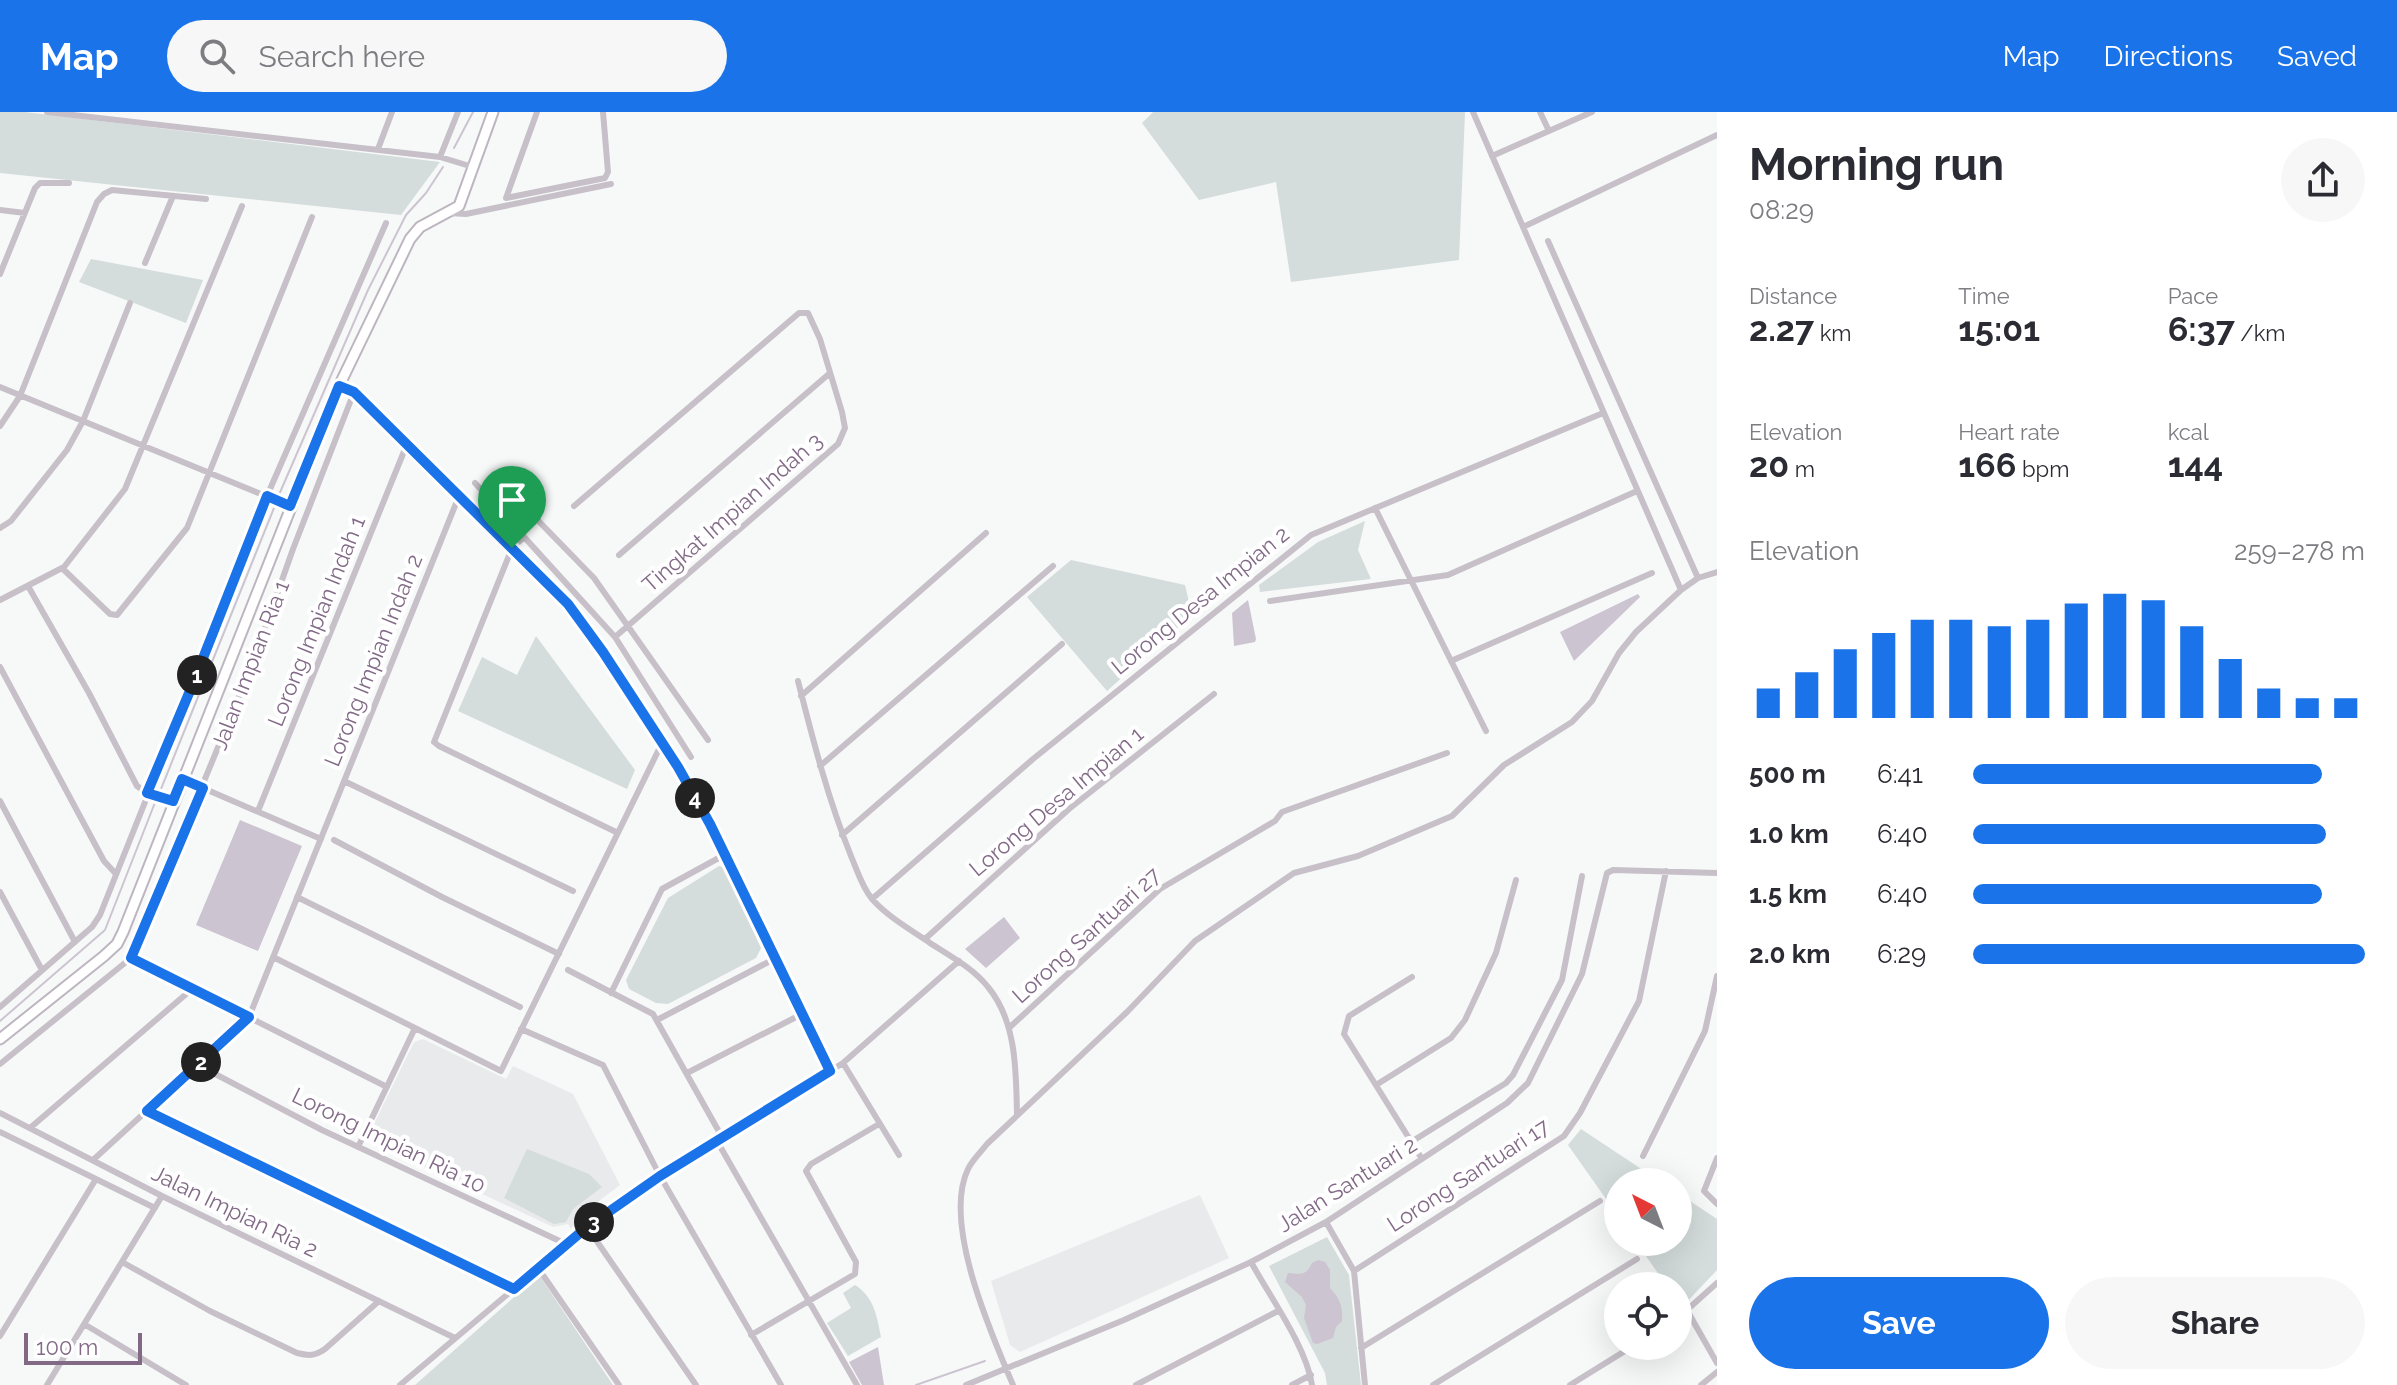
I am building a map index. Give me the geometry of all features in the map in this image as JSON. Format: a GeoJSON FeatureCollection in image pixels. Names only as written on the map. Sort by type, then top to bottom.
{"type":"FeatureCollection","features":[{"type":"Feature","properties":{"kind":"street"},"geometry":{"type":"LineString","coordinates":[[47,112],[86,114],[440,157],[473,167]]}},
{"type":"Feature","properties":{"kind":"street"},"geometry":{"type":"LineString","coordinates":[[378,149],[392,112]]}},
{"type":"Feature","properties":{"kind":"street"},"geometry":{"type":"LineString","coordinates":[[440,157],[458,112]]}},
{"type":"Feature","properties":{"kind":"street","name":"Jalan Impian Ria 1"},"geometry":{"type":"LineString","coordinates":[[0,1039],[117,944],[169,800],[182,779],[286,504],[339,386],[410,239],[420,227],[459,206],[493,112]]}},
{"type":"Feature","properties":{"kind":"street"},"geometry":{"type":"LineString","coordinates":[[505,202],[537,112]]}},
{"type":"Feature","properties":{"kind":"street"},"geometry":{"type":"LineString","coordinates":[[448,213],[466,214],[605,178],[608,172],[603,112]]}},
{"type":"Feature","properties":{"kind":"street"},"geometry":{"type":"LineString","coordinates":[[1473,112],[1681,590]]}},
{"type":"Feature","properties":{"kind":"street"},"geometry":{"type":"LineString","coordinates":[[1540,112],[1549,131]]}},
{"type":"Feature","properties":{"kind":"street"},"geometry":{"type":"LineString","coordinates":[[1492,156],[1592,112]]}},
{"type":"Feature","properties":{"kind":"street"},"geometry":{"type":"LineString","coordinates":[[1523,227],[1717,135]]}},
{"type":"Feature","properties":{"kind":"street"},"geometry":{"type":"LineString","coordinates":[[0,274],[35,188],[40,183],[69,183]]}},
{"type":"Feature","properties":{"kind":"street"},"geometry":{"type":"LineString","coordinates":[[505,202],[611,184]]}},
{"type":"Feature","properties":{"kind":"street"},"geometry":{"type":"LineString","coordinates":[[0,426],[20,396],[97,202],[112,190],[206,199]]}},
{"type":"Feature","properties":{"kind":"street"},"geometry":{"type":"LineString","coordinates":[[145,263],[173,196]]}},
{"type":"Feature","properties":{"kind":"street"},"geometry":{"type":"LineString","coordinates":[[0,600],[62,568],[125,489],[242,206]]}},
{"type":"Feature","properties":{"kind":"street"},"geometry":{"type":"LineString","coordinates":[[0,210],[25,213]]}},
{"type":"Feature","properties":{"kind":"street"},"geometry":{"type":"LineString","coordinates":[[62,568],[110,614],[117,615],[187,528],[312,217]]}},
{"type":"Feature","properties":{"kind":"street"},"geometry":{"type":"LineString","coordinates":[[0,1007],[92,927],[100,915],[269,497],[386,223]]}},
{"type":"Feature","properties":{"kind":"street"},"geometry":{"type":"LineString","coordinates":[[1548,241],[1698,578]]}},
{"type":"Feature","properties":{"kind":"street"},"geometry":{"type":"LineString","coordinates":[[0,528],[11,521],[67,450],[83,421],[130,303]]}},
{"type":"Feature","properties":{"kind":"street","name":"Tingkat Impian Indah 3"},"geometry":{"type":"LineString","coordinates":[[574,506],[799,313],[808,313],[820,339],[845,428],[838,444],[615,637]]}},
{"type":"Feature","properties":{"kind":"street"},"geometry":{"type":"LineString","coordinates":[[619,555],[830,373]]}},
{"type":"Feature","properties":{"kind":"street"},"geometry":{"type":"LineString","coordinates":[[339,386],[354,392],[568,604],[603,652],[662,743],[726,854],[830,1071]]}},
{"type":"Feature","properties":{"kind":"street"},"geometry":{"type":"LineString","coordinates":[[0,387],[286,504]]}},
{"type":"Feature","properties":{"kind":"street","name":"Jalan Impian Ria 1"},"geometry":{"type":"LineString","coordinates":[[0,1064],[131,958],[203,788],[354,392]]}},
{"type":"Feature","properties":{"kind":"street","name":"Lorong Desa Impian 2"},"geometry":{"type":"LineString","coordinates":[[872,899],[1033,759],[1311,535],[1603,413]]}},
{"type":"Feature","properties":{"kind":"street","name":"Lorong Impian Indah 1"},"geometry":{"type":"LineString","coordinates":[[258,811],[407,444]]}},
{"type":"Feature","properties":{"kind":"street"},"geometry":{"type":"LineString","coordinates":[[475,483],[615,637],[691,757]]}},
{"type":"Feature","properties":{"kind":"street"},"geometry":{"type":"LineString","coordinates":[[1270,601],[1448,575],[1637,491]]}},
{"type":"Feature","properties":{"kind":"street","name":"Lorong Impian Indah 2"},"geometry":{"type":"LineString","coordinates":[[249,1017],[459,496]]}},
{"type":"Feature","properties":{"kind":"street"},"geometry":{"type":"LineString","coordinates":[[520,502],[594,578],[708,740]]}},
{"type":"Feature","properties":{"kind":"street"},"geometry":{"type":"LineString","coordinates":[[1375,508],[1486,731]]}},
{"type":"Feature","properties":{"kind":"street"},"geometry":{"type":"LineString","coordinates":[[801,696],[986,533]]}},
{"type":"Feature","properties":{"kind":"street"},"geometry":{"type":"LineString","coordinates":[[523,538],[512,548],[434,742],[618,833]]}},
{"type":"Feature","properties":{"kind":"street"},"geometry":{"type":"LineString","coordinates":[[820,766],[1053,566]]}},
{"type":"Feature","properties":{"kind":"street"},"geometry":{"type":"LineString","coordinates":[[1013,1385],[971,1277],[965,1249],[962,1198],[968,1169],[987,1144],[1127,1012],[1195,941],[1294,873],[1358,856],[1452,816],[1504,765],[1572,722],[1592,701],[1619,653],[1636,632],[1681,590],[1698,578],[1717,572]]}},
{"type":"Feature","properties":{"kind":"street"},"geometry":{"type":"LineString","coordinates":[[1451,661],[1652,573]]}},
{"type":"Feature","properties":{"kind":"street"},"geometry":{"type":"LineString","coordinates":[[28,586],[137,786],[147,793],[169,800]]}},
{"type":"Feature","properties":{"kind":"street"},"geometry":{"type":"LineString","coordinates":[[842,835],[1062,644]]}},
{"type":"Feature","properties":{"kind":"street"},"geometry":{"type":"LineString","coordinates":[[0,667],[104,861],[116,874]]}},
{"type":"Feature","properties":{"kind":"street"},"geometry":{"type":"LineString","coordinates":[[798,681],[820,766],[842,835],[861,881],[872,899],[900,923],[959,961],[989,987],[1010,1027],[1017,1076],[1017,1115]]}},
{"type":"Feature","properties":{"kind":"street","name":"Lorong Desa Impian 1"},"geometry":{"type":"LineString","coordinates":[[925,939],[1069,809],[1214,694]]}},
{"type":"Feature","properties":{"kind":"street"},"geometry":{"type":"LineString","coordinates":[[273,957],[501,1071],[662,743]]}},
{"type":"Feature","properties":{"kind":"street","name":"Lorong Santuari 27"},"geometry":{"type":"LineString","coordinates":[[1010,1027],[1160,889],[1275,821],[1282,812],[1447,753]]}},
{"type":"Feature","properties":{"kind":"street"},"geometry":{"type":"LineString","coordinates":[[182,779],[321,839]]}},
{"type":"Feature","properties":{"kind":"street"},"geometry":{"type":"LineString","coordinates":[[344,781],[573,891]]}},
{"type":"Feature","properties":{"kind":"street"},"geometry":{"type":"LineString","coordinates":[[0,801],[75,942]]}},
{"type":"Feature","properties":{"kind":"street"},"geometry":{"type":"LineString","coordinates":[[334,840],[559,954]]}},
{"type":"Feature","properties":{"kind":"street"},"geometry":{"type":"LineString","coordinates":[[611,993],[662,889],[726,854]]}},
{"type":"Feature","properties":{"kind":"street","name":"Jalan Santuari 2"},"geometry":{"type":"LineString","coordinates":[[966,1385],[1251,1262],[1326,1222],[1507,1103],[1528,1083],[1582,974],[1607,873],[1613,870],[1666,871]]}},
{"type":"Feature","properties":{"kind":"street"},"geometry":{"type":"LineString","coordinates":[[1666,871],[1717,873]]}},
{"type":"Feature","properties":{"kind":"street","name":"Lorong Santuari 17"},"geometry":{"type":"LineString","coordinates":[[1354,1271],[1564,1136],[1580,1113],[1639,1001],[1666,871]]}},
{"type":"Feature","properties":{"kind":"street"},"geometry":{"type":"LineString","coordinates":[[1411,1142],[1506,1083],[1513,1075],[1562,980],[1582,876]]}},
{"type":"Feature","properties":{"kind":"street"},"geometry":{"type":"LineString","coordinates":[[1376,1085],[1451,1038],[1465,1020],[1496,953],[1516,880]]}},
{"type":"Feature","properties":{"kind":"street"},"geometry":{"type":"LineString","coordinates":[[0,892],[42,970]]}},
{"type":"Feature","properties":{"kind":"street"},"geometry":{"type":"LineString","coordinates":[[297,897],[520,1007]]}},
{"type":"Feature","properties":{"kind":"street"},"geometry":{"type":"LineString","coordinates":[[131,958],[387,1087]]}},
{"type":"Feature","properties":{"kind":"street"},"geometry":{"type":"LineString","coordinates":[[657,1020],[776,958]]}},
{"type":"Feature","properties":{"kind":"street"},"geometry":{"type":"LineString","coordinates":[[400,1385],[587,1227],[660,1176],[843,1063],[959,961]]}},
{"type":"Feature","properties":{"kind":"street"},"geometry":{"type":"LineString","coordinates":[[568,970],[653,1014],[807,1303],[857,1385]]}},
{"type":"Feature","properties":{"kind":"street"},"geometry":{"type":"LineString","coordinates":[[1643,1156],[1705,1031],[1717,976]]}},
{"type":"Feature","properties":{"kind":"street"},"geometry":{"type":"LineString","coordinates":[[1412,977],[1349,1016],[1344,1034],[1422,1159]]}},
{"type":"Feature","properties":{"kind":"street"},"geometry":{"type":"LineString","coordinates":[[30,1128],[192,989]]}},
{"type":"Feature","properties":{"kind":"street"},"geometry":{"type":"LineString","coordinates":[[687,1073],[802,1014]]}},
{"type":"Feature","properties":{"kind":"street"},"geometry":{"type":"LineString","coordinates":[[93,1160],[249,1017]]}},
{"type":"Feature","properties":{"kind":"street"},"geometry":{"type":"LineString","coordinates":[[358,1147],[415,1028]]}},
{"type":"Feature","properties":{"kind":"street"},"geometry":{"type":"LineString","coordinates":[[521,1029],[603,1065],[660,1176],[781,1385]]}},
{"type":"Feature","properties":{"kind":"street"},"geometry":{"type":"LineString","coordinates":[[843,1063],[899,1155]]}},
{"type":"Feature","properties":{"kind":"street","name":"Lorong Impian Ria 10"},"geometry":{"type":"LineString","coordinates":[[198,1065],[358,1147],[566,1244]]}},
{"type":"Feature","properties":{"kind":"street"},"geometry":{"type":"LineString","coordinates":[[147,1111],[514,1289]]}},
{"type":"Feature","properties":{"kind":"street","name":"Jalan Impian Ria 2"},"geometry":{"type":"LineString","coordinates":[[0,1113],[162,1196],[455,1338]]}},
{"type":"Feature","properties":{"kind":"street"},"geometry":{"type":"LineString","coordinates":[[751,1335],[855,1274],[856,1262],[806,1171],[811,1164],[879,1124]]}},
{"type":"Feature","properties":{"kind":"street","name":"Jalan Impian Ria 2"},"geometry":{"type":"LineString","coordinates":[[0,1132],[155,1208]]}},
{"type":"Feature","properties":{"kind":"street"},"geometry":{"type":"LineString","coordinates":[[1717,1158],[1704,1191],[1717,1204]]}},
{"type":"Feature","properties":{"kind":"street"},"geometry":{"type":"LineString","coordinates":[[0,1336],[96,1179]]}},
{"type":"Feature","properties":{"kind":"street"},"geometry":{"type":"LineString","coordinates":[[47,1385],[162,1196]]}},
{"type":"Feature","properties":{"kind":"street"},"geometry":{"type":"LineString","coordinates":[[1361,1348],[1600,1201]]}},
{"type":"Feature","properties":{"kind":"street"},"geometry":{"type":"LineString","coordinates":[[1326,1222],[1354,1271],[1365,1385]]}},
{"type":"Feature","properties":{"kind":"street"},"geometry":{"type":"LineString","coordinates":[[587,1227],[696,1385]]}},
{"type":"Feature","properties":{"kind":"street"},"geometry":{"type":"LineString","coordinates":[[1433,1385],[1637,1259]]}},
{"type":"Feature","properties":{"kind":"street"},"geometry":{"type":"LineString","coordinates":[[122,1262],[210,1311],[307,1356],[325,1349],[379,1301]]}},
{"type":"Feature","properties":{"kind":"street"},"geometry":{"type":"LineString","coordinates":[[1251,1262],[1311,1375],[1312,1385]]}},
{"type":"Feature","properties":{"kind":"street"},"geometry":{"type":"LineString","coordinates":[[538,1268],[619,1385]]}},
{"type":"Feature","properties":{"kind":"street"},"geometry":{"type":"LineString","coordinates":[[1692,1308],[1717,1283]]}},
{"type":"Feature","properties":{"kind":"street"},"geometry":{"type":"LineString","coordinates":[[1136,1385],[1278,1311]]}},
{"type":"Feature","properties":{"kind":"street"},"geometry":{"type":"LineString","coordinates":[[1692,1319],[1717,1363]]}},
{"type":"Feature","properties":{"kind":"street"},"geometry":{"type":"LineString","coordinates":[[84,1324],[186,1385]]}},
{"type":"Feature","properties":{"kind":"street"},"geometry":{"type":"LineString","coordinates":[[1570,1385],[1610,1360]]}},
{"type":"Feature","properties":{"kind":"street"},"geometry":{"type":"LineString","coordinates":[[1701,1385],[1717,1372]]}},
{"type":"Feature","properties":{"kind":"street"},"geometry":{"type":"LineString","coordinates":[[1292,1385],[1311,1375]]}},
{"type":"Feature","properties":{"kind":"shaded area"},"geometry":{"type":"Polygon","coordinates":[[[0,112],[25,112],[440,162],[401,215],[0,173],[0,112]]]}},
{"type":"Feature","properties":{"kind":"shaded area"},"geometry":{"type":"Polygon","coordinates":[[[1153,112],[1465,112],[1459,260],[1291,282],[1276,182],[1199,200],[1142,123],[1153,112]]]}},
{"type":"Feature","properties":{"kind":"shaded area"},"geometry":{"type":"Polygon","coordinates":[[[91,259],[203,280],[186,323],[79,282],[91,259]]]}},
{"type":"Feature","properties":{"kind":"shaded area"},"geometry":{"type":"Polygon","coordinates":[[[1365,521],[1358,550],[1371,579],[1260,592],[1259,585],[1318,542],[1365,521]]]}},
{"type":"Feature","properties":{"kind":"shaded area"},"geometry":{"type":"Polygon","coordinates":[[[1071,560],[1185,585],[1192,615],[1107,691],[1027,597],[1071,560]]]}},
{"type":"Feature","properties":{"kind":"shaded area"},"geometry":{"type":"Polygon","coordinates":[[[1638,594],[1640,597],[1574,661],[1560,632],[1638,594]]]}},
{"type":"Feature","properties":{"kind":"shaded area"},"geometry":{"type":"Polygon","coordinates":[[[1248,600],[1256,639],[1255,642],[1234,646],[1232,613],[1248,600]]]}},
{"type":"Feature","properties":{"kind":"shaded area"},"geometry":{"type":"Polygon","coordinates":[[[536,636],[635,770],[627,789],[458,711],[482,657],[517,675],[536,636]]]}},
{"type":"Feature","properties":{"kind":"shaded area"},"geometry":{"type":"Polygon","coordinates":[[[240,820],[302,846],[258,951],[196,925],[240,820]]]}},
{"type":"Feature","properties":{"kind":"shaded area"},"geometry":{"type":"Polygon","coordinates":[[[719,866],[726,868],[761,948],[756,958],[668,1004],[656,1003],[629,989],[626,980],[668,898],[719,866]]]}},
{"type":"Feature","properties":{"kind":"shaded area"},"geometry":{"type":"Polygon","coordinates":[[[1004,917],[1020,938],[986,968],[965,949],[1004,917]]]}},
{"type":"Feature","properties":{"kind":"shaded area"},"geometry":{"type":"Polygon","coordinates":[[[423,1039],[506,1079],[513,1066],[573,1094],[620,1185],[584,1216],[582,1214],[571,1229],[568,1224],[553,1227],[373,1143],[369,1134],[414,1042],[423,1039]]]}},
{"type":"Feature","properties":{"kind":"shaded area"},"geometry":{"type":"Polygon","coordinates":[[[1581,1129],[1640,1168],[1604,1168],[1604,1196],[1568,1145],[1581,1129]]]}},
{"type":"Feature","properties":{"kind":"shaded area"},"geometry":{"type":"Polygon","coordinates":[[[527,1149],[589,1174],[602,1187],[573,1209],[566,1222],[554,1224],[504,1198],[527,1149]]]}},
{"type":"Feature","properties":{"kind":"shaded area"},"geometry":{"type":"Polygon","coordinates":[[[1200,1195],[1229,1258],[1020,1352],[1010,1345],[991,1281],[1200,1195]]]}},
{"type":"Feature","properties":{"kind":"shaded area"},"geometry":{"type":"Polygon","coordinates":[[[1692,1202],[1717,1219],[1717,1270],[1692,1296],[1692,1272],[1657,1272],[1646,1256],[1692,1256],[1692,1202]]]}},
{"type":"Feature","properties":{"kind":"shaded area"},"geometry":{"type":"Polygon","coordinates":[[[1327,1237],[1349,1275],[1361,1385],[1327,1385],[1325,1373],[1269,1266],[1327,1237]]]}},
{"type":"Feature","properties":{"kind":"shaded area"},"geometry":{"type":"Polygon","coordinates":[[[1318,1260],[1325,1262],[1330,1270],[1330,1288],[1340,1303],[1342,1321],[1336,1327],[1333,1338],[1317,1344],[1313,1343],[1304,1318],[1306,1305],[1302,1297],[1285,1282],[1288,1273],[1303,1273],[1318,1260]]]}},
{"type":"Feature","properties":{"kind":"shaded area"},"geometry":{"type":"Polygon","coordinates":[[[539,1275],[613,1385],[415,1385],[539,1275]]]}},
{"type":"Feature","properties":{"kind":"shaded area"},"geometry":{"type":"Polygon","coordinates":[[[855,1285],[871,1301],[881,1337],[848,1356],[827,1323],[851,1308],[843,1293],[855,1285]]]}},
{"type":"Feature","properties":{"kind":"shaded area"},"geometry":{"type":"Polygon","coordinates":[[[878,1347],[884,1385],[862,1385],[849,1362],[878,1347]]]}},
{"type":"Feature","properties":{"kind":"waterway"},"geometry":{"type":"LineString","coordinates":[[454,148],[473,112]]}},
{"type":"Feature","properties":{"kind":"waterway"},"geometry":{"type":"LineString","coordinates":[[278,497],[368,290],[406,215],[426,193],[443,167]]}},
{"type":"Feature","properties":{"kind":"waterway"},"geometry":{"type":"LineString","coordinates":[[159,794],[276,503]]}},
{"type":"Feature","properties":{"kind":"waterway"},"geometry":{"type":"LineString","coordinates":[[0,1021],[105,930],[156,800]]}},
{"type":"Feature","properties":{"kind":"waterway"},"geometry":{"type":"LineString","coordinates":[[916,1385],[985,1361]]}},
{"type":"Feature","properties":{"kind":"route"},"geometry":{"type":"LineString","coordinates":[[339,386],[354,392],[512,548],[568,604],[678,767],[726,854],[830,1071],[660,1176],[587,1227],[514,1289],[147,1111],[249,1017],[131,958],[203,788],[182,779],[173,801],[147,793],[267,496],[290,506],[339,386]]}}]}
